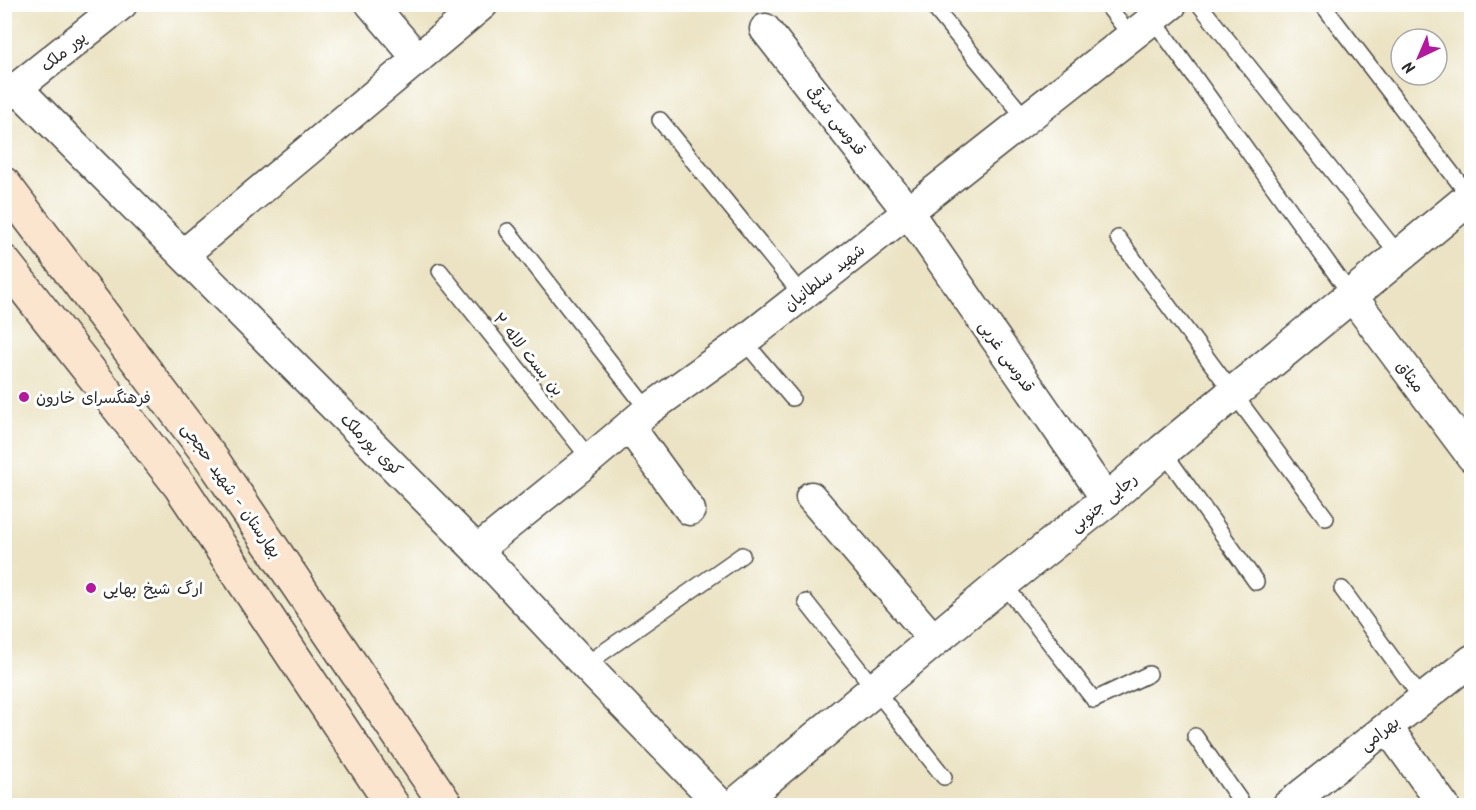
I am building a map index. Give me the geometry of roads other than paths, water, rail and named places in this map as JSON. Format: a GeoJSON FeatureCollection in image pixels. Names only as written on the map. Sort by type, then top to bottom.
{"type":"FeatureCollection","features":[{"type":"Feature","properties":{"kind":"main road","name":"بهارستان - شهید حججی"},"geometry":{"type":"LineString","coordinates":[[4,184],[212,459],[443,803]]}},
{"type":"Feature","properties":{"kind":"main road"},"geometry":{"type":"LineString","coordinates":[[4,262],[180,486],[393,806]]}},
{"type":"Feature","properties":{"kind":"street","name":"پور ملک"},"geometry":{"type":"LineString","coordinates":[[11,93],[122,4]]}},
{"type":"Feature","properties":{"kind":"street"},"geometry":{"type":"LineString","coordinates":[[371,4],[418,59]]}},
{"type":"Feature","properties":{"kind":"street"},"geometry":{"type":"LineString","coordinates":[[184,254],[483,4]]}},
{"type":"Feature","properties":{"kind":"street","name":"شهید سلطانیان"},"geometry":{"type":"LineString","coordinates":[[477,550],[639,418],[744,341],[1152,20]]}},
{"type":"Feature","properties":{"kind":"street","name":"قدوسی شرقی"},"geometry":{"type":"LineString","coordinates":[[765,29],[908,212]]}},
{"type":"Feature","properties":{"kind":"street","name":"کوی پورملک"},"geometry":{"type":"LineString","coordinates":[[11,93],[184,254],[477,550],[722,806]]}},
{"type":"Feature","properties":{"kind":"street","name":"رجایی جنوبی"},"geometry":{"type":"LineString","coordinates":[[734,806],[1107,500],[1399,255],[1471,198]]}},
{"type":"Feature","properties":{"kind":"street","name":"قدوسی غربی"},"geometry":{"type":"LineString","coordinates":[[908,212],[1107,500]]}},
{"type":"Feature","properties":{"kind":"street","name":"میثاق"},"geometry":{"type":"LineString","coordinates":[[1351,295],[1472,457]]}},
{"type":"Feature","properties":{"kind":"street"},"geometry":{"type":"LineString","coordinates":[[639,418],[690,510]]}},
{"type":"Feature","properties":{"kind":"street"},"geometry":{"type":"LineString","coordinates":[[811,497],[934,640]]}},
{"type":"Feature","properties":{"kind":"street","name":"بهرامی"},"geometry":{"type":"LineString","coordinates":[[1287,806],[1472,660]]}},
{"type":"Feature","properties":{"kind":"street"},"geometry":{"type":"LineString","coordinates":[[1387,727],[1444,806]]}},
{"type":"Feature","properties":{"kind":"lane"},"geometry":{"type":"LineString","coordinates":[[932,4],[1026,119]]}},
{"type":"Feature","properties":{"kind":"lane"},"geometry":{"type":"LineString","coordinates":[[1106,4],[1152,20],[1351,295]]}},
{"type":"Feature","properties":{"kind":"lane"},"geometry":{"type":"LineString","coordinates":[[1199,4],[1399,255]]}},
{"type":"Feature","properties":{"kind":"lane"},"geometry":{"type":"LineString","coordinates":[[1323,4],[1471,198]]}},
{"type":"Feature","properties":{"kind":"lane"},"geometry":{"type":"LineString","coordinates":[[660,120],[802,295]]}},
{"type":"Feature","properties":{"kind":"lane"},"geometry":{"type":"LineString","coordinates":[[507,231],[639,418]]}},
{"type":"Feature","properties":{"kind":"lane"},"geometry":{"type":"LineString","coordinates":[[1118,238],[1326,518]]}},
{"type":"Feature","properties":{"kind":"lane","name":"بن بست لاله ۲"},"geometry":{"type":"LineString","coordinates":[[440,271],[590,459]]}},
{"type":"Feature","properties":{"kind":"lane"},"geometry":{"type":"LineString","coordinates":[[744,341],[792,398]]}},
{"type":"Feature","properties":{"kind":"lane"},"geometry":{"type":"LineString","coordinates":[[1163,451],[1256,582]]}},
{"type":"Feature","properties":{"kind":"lane"},"geometry":{"type":"LineString","coordinates":[[585,665],[742,555]]}},
{"type":"Feature","properties":{"kind":"lane"},"geometry":{"type":"LineString","coordinates":[[1004,583],[1094,700],[1149,674]]}},
{"type":"Feature","properties":{"kind":"lane"},"geometry":{"type":"LineString","coordinates":[[1342,589],[1422,699]]}},
{"type":"Feature","properties":{"kind":"lane"},"geometry":{"type":"LineString","coordinates":[[806,602],[944,777]]}},
{"type":"Feature","properties":{"kind":"lane"},"geometry":{"type":"LineString","coordinates":[[1195,736],[1244,806]]}},
{"type":"Feature","properties":{"kind":"place","name":"فرهنگسرای خارون"},"geometry":{"type":"Point","coordinates":[24,397]}},
{"type":"Feature","properties":{"kind":"place","name":"ارگ شیخ بهایی"},"geometry":{"type":"Point","coordinates":[91,588]}}]}
